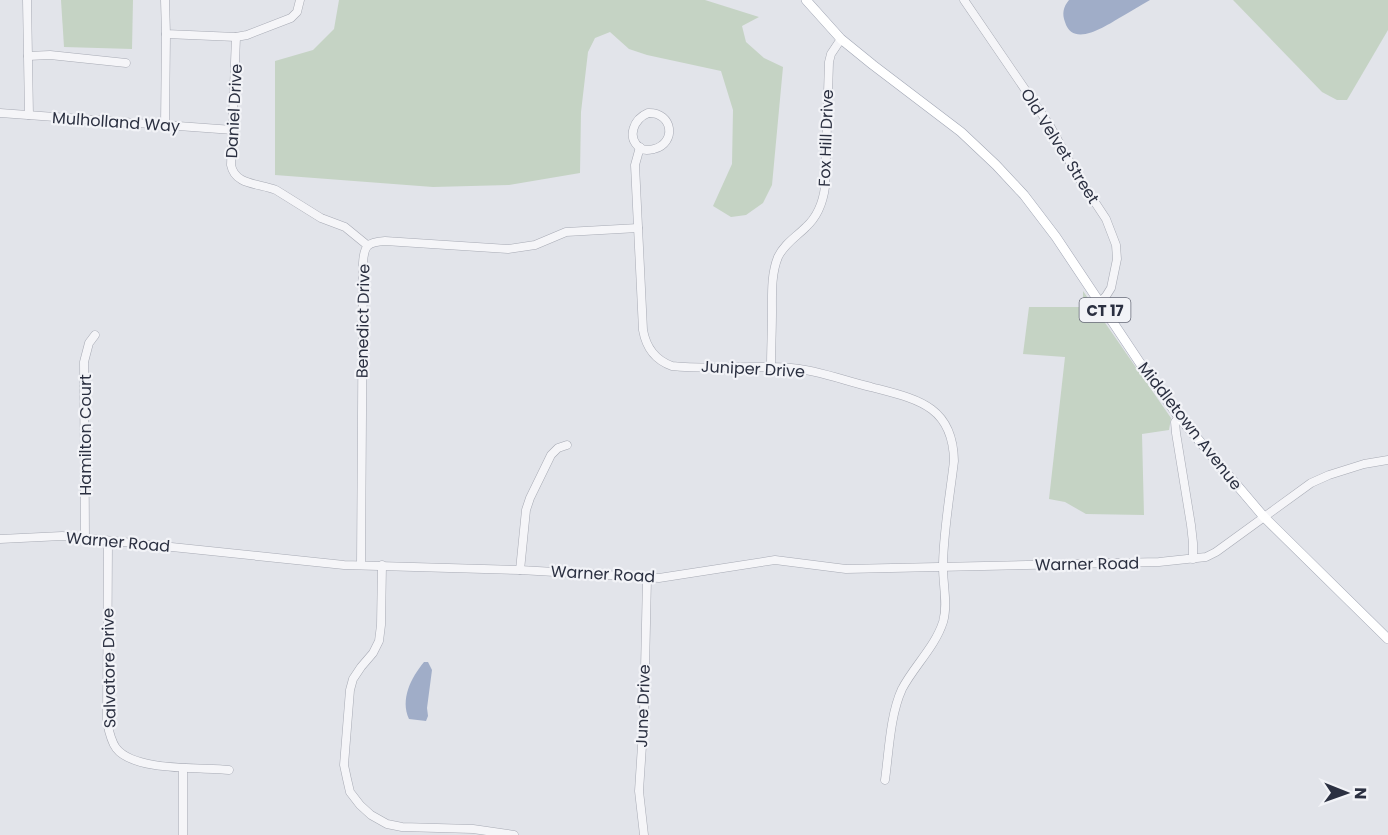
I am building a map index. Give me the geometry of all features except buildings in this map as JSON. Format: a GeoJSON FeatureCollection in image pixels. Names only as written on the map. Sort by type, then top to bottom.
{"type":"FeatureCollection","features":[{"type":"Feature","properties":{"kind":"main road","name":"Middletown Avenue"},"geometry":{"type":"LineString","coordinates":[[806,0],[841,39],[961,132],[1024,195],[1044,219],[1140,363],[1179,417],[1264,517],[1388,639]]}},
{"type":"Feature","properties":{"kind":"street"},"geometry":{"type":"LineString","coordinates":[[27,0],[29,115]]}},
{"type":"Feature","properties":{"kind":"street"},"geometry":{"type":"LineString","coordinates":[[165,0],[165,125]]}},
{"type":"Feature","properties":{"kind":"street"},"geometry":{"type":"LineString","coordinates":[[166,34],[236,37],[251,34],[291,18],[297,12],[300,0]]}},
{"type":"Feature","properties":{"kind":"street","name":"Old Velvet Street"},"geometry":{"type":"LineString","coordinates":[[963,0],[1050,126],[1077,175],[1106,219],[1116,245],[1117,259],[1111,288],[1100,302]]}},
{"type":"Feature","properties":{"kind":"street","name":"Daniel Drive"},"geometry":{"type":"LineString","coordinates":[[236,37],[231,165],[234,175],[242,181],[268,186],[276,190],[321,218],[345,227],[367,245]]}},
{"type":"Feature","properties":{"kind":"street","name":"Fox Hill Drive"},"geometry":{"type":"LineString","coordinates":[[771,367],[774,270],[778,257],[795,236],[807,227],[823,200],[829,62],[831,54],[841,39]]}},
{"type":"Feature","properties":{"kind":"street"},"geometry":{"type":"LineString","coordinates":[[28,56],[50,55],[126,63]]}},
{"type":"Feature","properties":{"kind":"street","name":"Mulholland Way"},"geometry":{"type":"LineString","coordinates":[[0,113],[232,130]]}},
{"type":"Feature","properties":{"kind":"street","name":"Juniper Drive"},"geometry":{"type":"LineString","coordinates":[[655,113],[665,118],[669,128],[664,144],[659,148],[648,150],[640,147],[634,139],[634,133],[635,123],[641,116],[655,113]]}},
{"type":"Feature","properties":{"kind":"street","name":"Juniper Drive"},"geometry":{"type":"LineString","coordinates":[[640,147],[635,165],[643,330],[647,346],[653,354],[672,366],[771,367],[809,371],[914,399],[927,406],[942,419],[946,426],[952,442],[954,461],[943,566],[945,608],[943,622],[937,636],[898,699],[894,712],[885,780]]}},
{"type":"Feature","properties":{"kind":"street","name":"Benedict Drive"},"geometry":{"type":"LineString","coordinates":[[361,565],[363,263],[367,245],[385,241],[508,249],[535,245],[566,232],[638,228]]}},
{"type":"Feature","properties":{"kind":"street","name":"Hamilton Court"},"geometry":{"type":"LineString","coordinates":[[85,538],[84,362],[89,343],[95,335]]}},
{"type":"Feature","properties":{"kind":"street"},"geometry":{"type":"LineString","coordinates":[[1179,417],[1175,422],[1176,433],[1191,525],[1193,559]]}},
{"type":"Feature","properties":{"kind":"street"},"geometry":{"type":"LineString","coordinates":[[520,570],[526,510],[530,498],[551,455],[558,448],[567,445]]}},
{"type":"Feature","properties":{"kind":"street","name":"Warner Road"},"geometry":{"type":"LineString","coordinates":[[0,539],[62,536],[344,565],[520,570],[647,578],[775,560],[846,568],[1160,562],[1206,557],[1311,483],[1329,474],[1388,460]]}},
{"type":"Feature","properties":{"kind":"street","name":"Salvatore Drive"},"geometry":{"type":"LineString","coordinates":[[108,541],[107,722],[110,737],[118,750],[142,763],[230,770]]}},
{"type":"Feature","properties":{"kind":"street"},"geometry":{"type":"LineString","coordinates":[[382,565],[379,642],[374,653],[353,679],[350,690],[344,765],[350,792],[371,815],[387,824],[473,829],[514,835]]}},
{"type":"Feature","properties":{"kind":"street","name":"June Drive"},"geometry":{"type":"LineString","coordinates":[[644,835],[639,791],[644,715],[647,578]]}},
{"type":"Feature","properties":{"kind":"street"},"geometry":{"type":"LineString","coordinates":[[183,768],[183,835]]}},
{"type":"Feature","properties":{"kind":"green space"},"geometry":{"type":"Polygon","coordinates":[[[61,0],[133,0],[132,49],[64,47],[61,0]]]}},
{"type":"Feature","properties":{"kind":"green space"},"geometry":{"type":"Polygon","coordinates":[[[339,0],[705,0],[759,17],[742,26],[746,42],[764,58],[783,67],[772,185],[763,203],[746,215],[731,217],[713,206],[732,164],[733,110],[721,71],[629,49],[610,32],[595,38],[588,52],[581,112],[580,173],[509,185],[433,187],[275,175],[275,61],[313,50],[334,29],[339,0]]]}},
{"type":"Feature","properties":{"kind":"green space"},"geometry":{"type":"Polygon","coordinates":[[[1233,0],[1388,0],[1388,30],[1347,100],[1337,100],[1322,92],[1233,0]]]}},
{"type":"Feature","properties":{"kind":"green space"},"geometry":{"type":"Polygon","coordinates":[[[1083,291],[1171,418],[1169,430],[1142,434],[1144,515],[1086,514],[1065,502],[1049,499],[1065,357],[1023,354],[1029,307],[1083,307],[1083,291]]]}},
{"type":"Feature","properties":{"kind":"water"},"geometry":{"type":"Polygon","coordinates":[[[1069,0],[1150,0],[1091,33],[1075,34],[1069,30],[1065,22],[1065,5],[1069,0]]]}},
{"type":"Feature","properties":{"kind":"water"},"geometry":{"type":"Polygon","coordinates":[[[424,662],[428,662],[432,670],[426,721],[409,719],[406,704],[411,682],[424,662]]]}}]}
